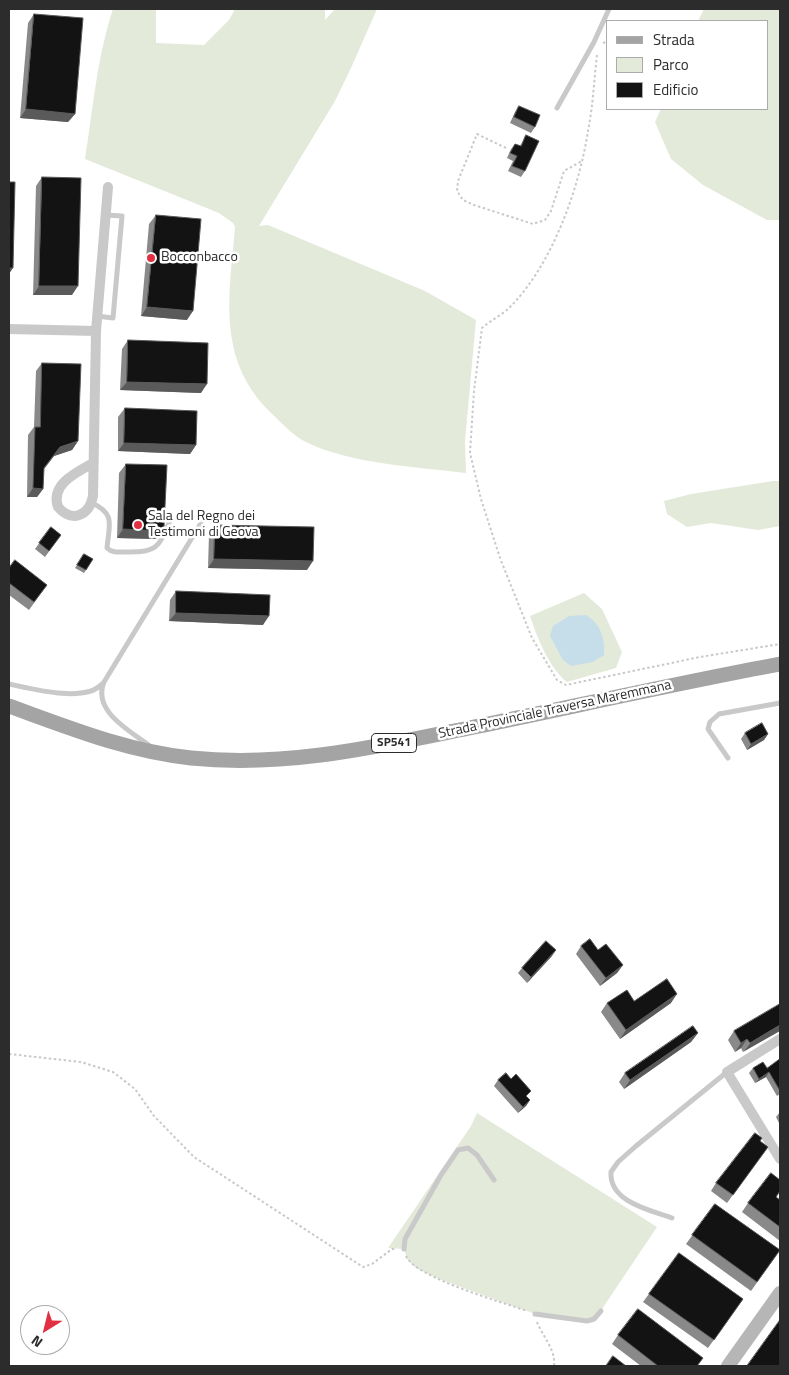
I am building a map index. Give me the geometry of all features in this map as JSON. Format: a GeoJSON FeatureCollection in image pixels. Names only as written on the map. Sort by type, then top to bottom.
{"type":"FeatureCollection","features":[{"type":"Feature","properties":{"kind":"main road","name":"Strada Provinciale Traversa Maremmana"},"geometry":{"type":"LineString","coordinates":[[9,706],[109,742],[160,754],[232,761],[269,761],[305,758],[438,734],[780,664]]}},
{"type":"Feature","properties":{"kind":"street"},"geometry":{"type":"LineString","coordinates":[[93,463],[76,472],[58,490],[56,498],[61,510],[74,517],[82,515],[92,503],[93,463],[96,331],[96,316],[108,186]]}},
{"type":"Feature","properties":{"kind":"street"},"geometry":{"type":"LineString","coordinates":[[9,328],[96,331]]}},
{"type":"Feature","properties":{"kind":"street"},"geometry":{"type":"LineString","coordinates":[[780,1039],[727,1072],[780,1159]]}},
{"type":"Feature","properties":{"kind":"street"},"geometry":{"type":"LineString","coordinates":[[728,1366],[780,1293]]}},
{"type":"Feature","properties":{"kind":"lane"},"geometry":{"type":"LineString","coordinates":[[557,108],[594,42],[609,9]]}},
{"type":"Feature","properties":{"kind":"lane"},"geometry":{"type":"LineString","coordinates":[[96,316],[113,318],[122,216],[106,215]]}},
{"type":"Feature","properties":{"kind":"lane"},"geometry":{"type":"LineString","coordinates":[[92,503],[103,508],[107,513],[109,518],[107,548],[114,552],[142,553],[150,551],[162,539],[171,518]]}},
{"type":"Feature","properties":{"kind":"lane"},"geometry":{"type":"LineString","coordinates":[[160,754],[111,716],[101,699],[101,691],[104,682],[201,523]]}},
{"type":"Feature","properties":{"kind":"lane"},"geometry":{"type":"LineString","coordinates":[[9,684],[78,694],[96,690],[104,682]]}},
{"type":"Feature","properties":{"kind":"lane"},"geometry":{"type":"LineString","coordinates":[[728,758],[708,728],[710,722],[720,714],[780,703]]}},
{"type":"Feature","properties":{"kind":"lane"},"geometry":{"type":"LineString","coordinates":[[672,1218],[628,1201],[613,1186],[611,1172],[618,1162],[636,1146],[727,1072]]}},
{"type":"Feature","properties":{"kind":"lane"},"geometry":{"type":"LineString","coordinates":[[404,1249],[405,1239],[441,1175],[458,1150],[468,1148],[475,1152],[494,1180]]}},
{"type":"Feature","properties":{"kind":"lane"},"geometry":{"type":"LineString","coordinates":[[535,1314],[587,1321],[594,1319],[601,1311]]}},
{"type":"Feature","properties":{"kind":"path"},"geometry":{"type":"LineString","coordinates":[[594,42],[598,50],[588,131],[582,161],[568,210],[552,246],[530,283],[509,308],[482,328],[474,391],[470,453],[481,499],[500,558],[532,638],[557,680],[566,685],[700,657],[780,644]]}},
{"type":"Feature","properties":{"kind":"path"},"geometry":{"type":"LineString","coordinates":[[506,148],[477,134],[458,181],[457,191],[463,200],[474,206],[533,224],[545,220],[551,210],[564,171],[582,161]]}},
{"type":"Feature","properties":{"kind":"path"},"geometry":{"type":"LineString","coordinates":[[9,1054],[81,1062],[113,1072],[136,1089],[154,1116],[194,1156],[363,1267],[372,1264],[392,1249],[404,1249],[407,1259],[416,1268],[424,1272],[448,1283],[535,1314],[537,1323],[550,1347],[555,1361],[554,1366]]}},
{"type":"Feature","properties":{"kind":"green space"},"geometry":{"type":"Polygon","coordinates":[[[113,9],[156,9],[156,43],[204,45],[229,20],[235,9],[325,9],[325,20],[335,9],[377,9],[335,101],[259,226],[268,225],[425,291],[476,320],[465,441],[466,473],[384,464],[324,449],[306,442],[297,436],[271,413],[258,398],[238,364],[231,331],[230,286],[235,227],[233,223],[219,213],[85,159],[99,64],[113,9]]]}},
{"type":"Feature","properties":{"kind":"green space"},"geometry":{"type":"Polygon","coordinates":[[[704,9],[780,9],[780,220],[767,220],[703,185],[671,159],[655,122],[661,110],[769,110],[769,20],[698,20],[704,9]]]}},
{"type":"Feature","properties":{"kind":"green space"},"geometry":{"type":"Polygon","coordinates":[[[780,481],[780,526],[758,530],[711,523],[687,527],[667,514],[664,501],[691,494],[780,481]]]}},
{"type":"Feature","properties":{"kind":"green space"},"geometry":{"type":"Polygon","coordinates":[[[584,593],[602,609],[622,652],[616,668],[567,682],[549,661],[530,616],[584,593]]]}},
{"type":"Feature","properties":{"kind":"green space"},"geometry":{"type":"Polygon","coordinates":[[[477,1113],[657,1227],[598,1315],[591,1320],[535,1314],[439,1279],[416,1268],[407,1259],[404,1249],[388,1248],[471,1126],[477,1113]]]}},
{"type":"Feature","properties":{"kind":"water"},"geometry":{"type":"Polygon","coordinates":[[[586,615],[599,627],[604,643],[604,655],[593,662],[571,666],[563,660],[550,636],[553,626],[569,616],[586,615]]]}},
{"type":"Feature","properties":{"kind":"building"},"geometry":{"type":"Polygon","coordinates":[[[34,14],[83,18],[75,114],[26,109],[34,14]]]}},
{"type":"Feature","properties":{"kind":"building"},"geometry":{"type":"Polygon","coordinates":[[[519,106],[540,115],[535,127],[514,117],[519,106]]]}},
{"type":"Feature","properties":{"kind":"building"},"geometry":{"type":"Polygon","coordinates":[[[526,135],[539,141],[525,171],[512,166],[517,156],[510,153],[515,144],[521,146],[526,135]]]}},
{"type":"Feature","properties":{"kind":"building"},"geometry":{"type":"Polygon","coordinates":[[[42,177],[81,178],[78,286],[39,286],[42,177]]]}},
{"type":"Feature","properties":{"kind":"building"},"geometry":{"type":"Polygon","coordinates":[[[9,182],[15,182],[13,268],[9,268],[9,182]]]}},
{"type":"Feature","properties":{"kind":"building"},"geometry":{"type":"Polygon","coordinates":[[[156,215],[201,219],[193,311],[147,307],[156,215]]]}},
{"type":"Feature","properties":{"kind":"building"},"geometry":{"type":"Polygon","coordinates":[[[128,340],[208,343],[207,384],[127,382],[128,340]]]}},
{"type":"Feature","properties":{"kind":"building"},"geometry":{"type":"Polygon","coordinates":[[[42,363],[81,364],[78,441],[60,447],[44,468],[43,489],[33,488],[35,427],[40,427],[42,363]]]}},
{"type":"Feature","properties":{"kind":"building"},"geometry":{"type":"Polygon","coordinates":[[[125,408],[197,411],[196,445],[124,443],[125,408]]]}},
{"type":"Feature","properties":{"kind":"building"},"geometry":{"type":"Polygon","coordinates":[[[126,464],[167,465],[164,527],[162,531],[123,529],[126,464]]]}},
{"type":"Feature","properties":{"kind":"building"},"geometry":{"type":"Polygon","coordinates":[[[215,525],[314,527],[313,561],[214,559],[215,525]]]}},
{"type":"Feature","properties":{"kind":"building"},"geometry":{"type":"Polygon","coordinates":[[[51,527],[61,535],[49,551],[39,543],[51,527]]]}},
{"type":"Feature","properties":{"kind":"building"},"geometry":{"type":"Polygon","coordinates":[[[84,554],[93,559],[86,570],[77,565],[84,554]]]}},
{"type":"Feature","properties":{"kind":"building"},"geometry":{"type":"Polygon","coordinates":[[[15,560],[47,585],[34,602],[9,583],[9,568],[15,560]]]}},
{"type":"Feature","properties":{"kind":"building"},"geometry":{"type":"Polygon","coordinates":[[[176,591],[270,595],[269,616],[176,613],[176,591]]]}},
{"type":"Feature","properties":{"kind":"building"},"geometry":{"type":"Polygon","coordinates":[[[762,723],[768,734],[751,744],[745,733],[762,723]]]}},
{"type":"Feature","properties":{"kind":"building"},"geometry":{"type":"Polygon","coordinates":[[[590,939],[598,950],[606,944],[623,965],[606,978],[581,946],[590,939]]]}},
{"type":"Feature","properties":{"kind":"building"},"geometry":{"type":"Polygon","coordinates":[[[546,941],[556,950],[531,977],[522,968],[546,941]]]}},
{"type":"Feature","properties":{"kind":"building"},"geometry":{"type":"Polygon","coordinates":[[[667,979],[677,994],[626,1030],[607,1003],[627,990],[634,1001],[667,979]]]}},
{"type":"Feature","properties":{"kind":"building"},"geometry":{"type":"Polygon","coordinates":[[[780,1004],[780,1025],[750,1043],[747,1039],[741,1043],[734,1031],[780,1004]]]}},
{"type":"Feature","properties":{"kind":"building"},"geometry":{"type":"Polygon","coordinates":[[[693,1026],[698,1033],[630,1080],[625,1073],[693,1026]]]}},
{"type":"Feature","properties":{"kind":"building"},"geometry":{"type":"Polygon","coordinates":[[[780,1059],[780,1091],[769,1072],[759,1079],[753,1068],[763,1062],[767,1068],[780,1059]]]}},
{"type":"Feature","properties":{"kind":"building"},"geometry":{"type":"Polygon","coordinates":[[[506,1073],[511,1079],[516,1074],[531,1091],[526,1096],[530,1100],[523,1107],[498,1080],[506,1073]]]}},
{"type":"Feature","properties":{"kind":"building"},"geometry":{"type":"Polygon","coordinates":[[[755,1133],[762,1138],[760,1141],[768,1147],[733,1195],[716,1183],[755,1133]]]}},
{"type":"Feature","properties":{"kind":"building"},"geometry":{"type":"Polygon","coordinates":[[[771,1173],[780,1180],[780,1191],[776,1197],[780,1200],[780,1227],[748,1203],[771,1173]]]}},
{"type":"Feature","properties":{"kind":"building"},"geometry":{"type":"Polygon","coordinates":[[[715,1204],[780,1250],[757,1282],[692,1235],[715,1204]]]}},
{"type":"Feature","properties":{"kind":"building"},"geometry":{"type":"Polygon","coordinates":[[[679,1253],[743,1299],[714,1340],[649,1294],[679,1253]]]}},
{"type":"Feature","properties":{"kind":"building"},"geometry":{"type":"Polygon","coordinates":[[[638,1309],[703,1358],[697,1366],[658,1366],[618,1335],[638,1309]]]}},
{"type":"Feature","properties":{"kind":"building"},"geometry":{"type":"Polygon","coordinates":[[[780,1320],[780,1366],[747,1366],[780,1320]]]}},
{"type":"Feature","properties":{"kind":"building"},"geometry":{"type":"Polygon","coordinates":[[[613,1356],[626,1366],[606,1366],[613,1356]]]}},
{"type":"Feature","properties":{"kind":"place","name":"Bocconbacco"},"geometry":{"type":"Point","coordinates":[151,258]}},
{"type":"Feature","properties":{"kind":"place","name":"Sala del Regno dei Testimoni di Geova"},"geometry":{"type":"Point","coordinates":[138,525]}}]}
